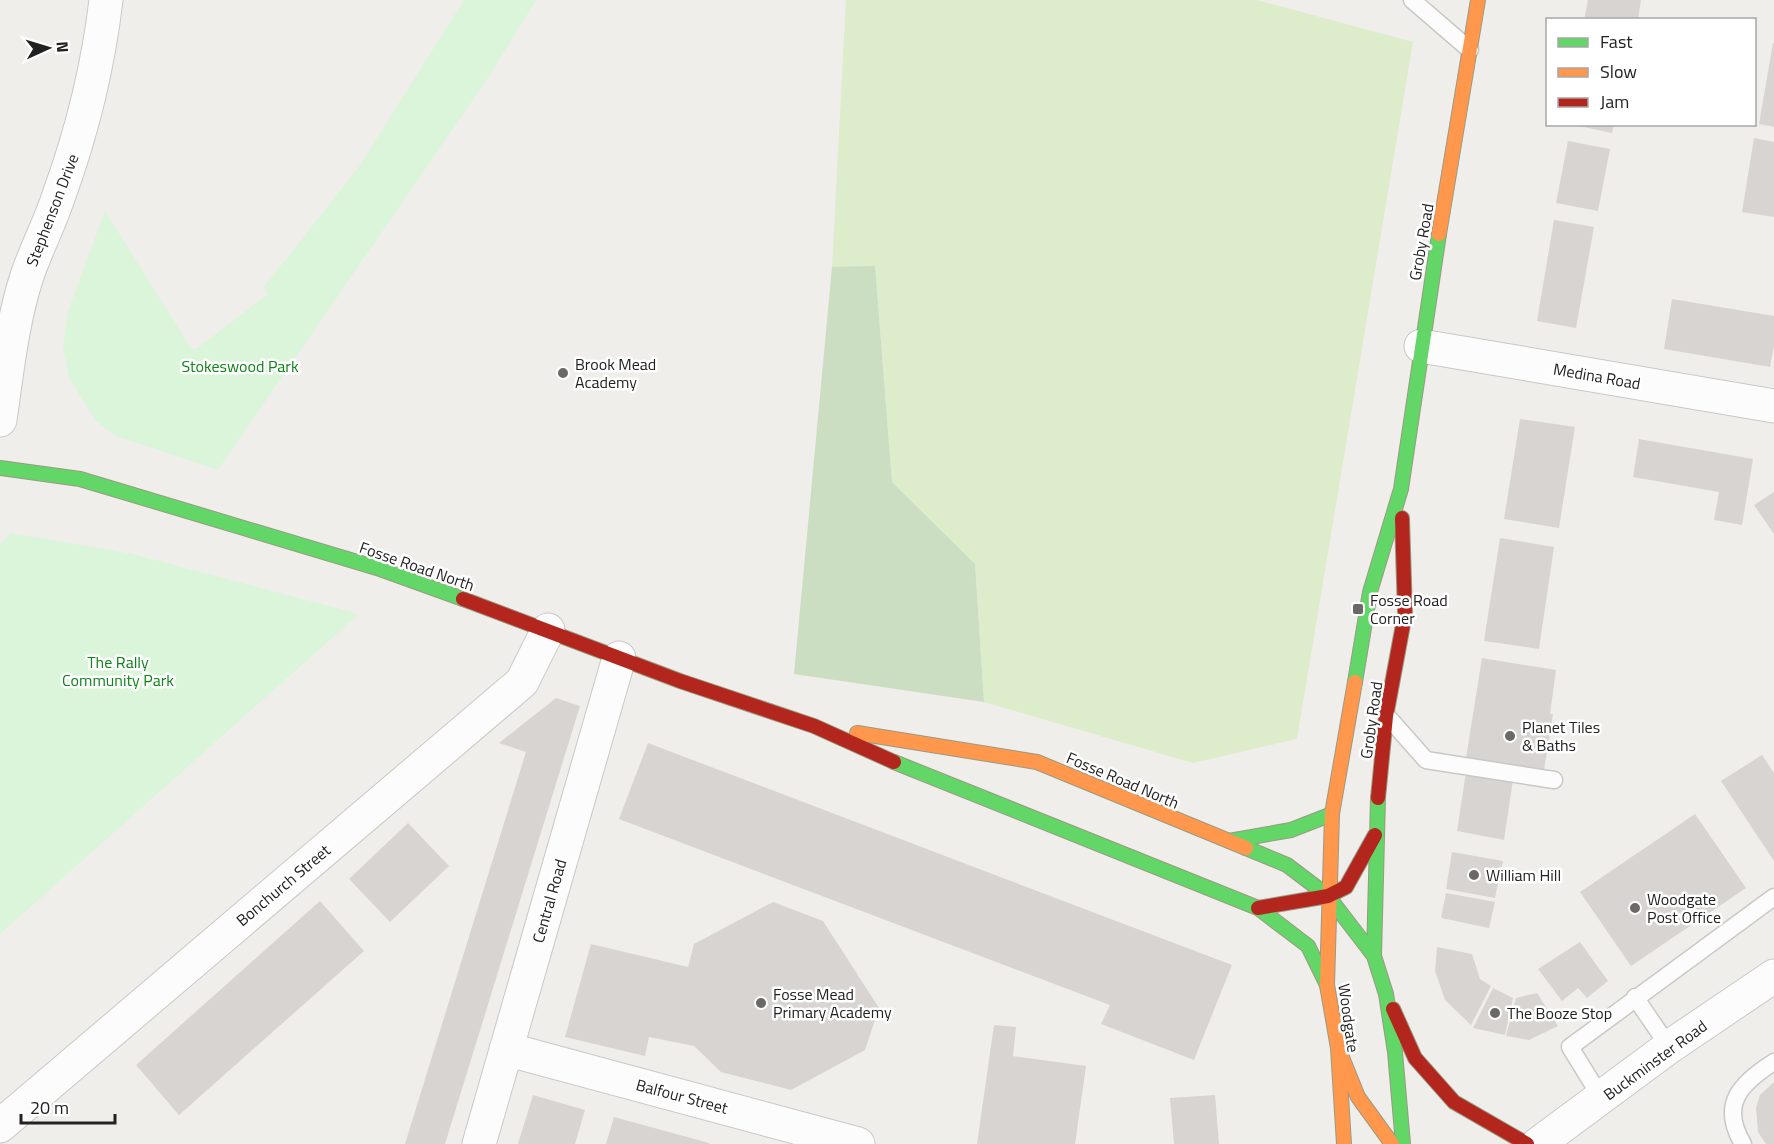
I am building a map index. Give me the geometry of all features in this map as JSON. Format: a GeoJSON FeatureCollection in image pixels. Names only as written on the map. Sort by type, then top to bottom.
{"type":"FeatureCollection","features":[{"type":"Feature","properties":{"kind":"street","name":"Stephenson Drive"},"geometry":{"type":"LineString","coordinates":[[0,420],[11,342],[27,277],[59,196],[81,129],[101,47],[106,0]]}},
{"type":"Feature","properties":{"kind":"street","name":"Groby Road"},"geometry":{"type":"LineString","coordinates":[[1328,896],[1332,814],[1370,592],[1401,489],[1421,346],[1478,0]]}},
{"type":"Feature","properties":{"kind":"street","name":"Medina Road"},"geometry":{"type":"LineString","coordinates":[[1421,346],[1774,406]]}},
{"type":"Feature","properties":{"kind":"street","name":"Fosse Road North"},"geometry":{"type":"LineString","coordinates":[[0,468],[80,479],[377,568],[619,658],[814,726],[916,772],[1258,908],[1308,946],[1327,985]]}},
{"type":"Feature","properties":{"kind":"street","name":"Groby Road"},"geometry":{"type":"LineString","coordinates":[[1374,956],[1375,835],[1386,716],[1405,614],[1401,489]]}},
{"type":"Feature","properties":{"kind":"street","name":"Bonchurch Street"},"geometry":{"type":"LineString","coordinates":[[0,1126],[522,682],[548,630]]}},
{"type":"Feature","properties":{"kind":"street","name":"Central Road"},"geometry":{"type":"LineString","coordinates":[[479,1144],[619,658]]}},
{"type":"Feature","properties":{"kind":"street","name":"Fosse Road North"},"geometry":{"type":"LineString","coordinates":[[814,726],[1037,762],[1287,865],[1328,896],[1374,956]]}},
{"type":"Feature","properties":{"kind":"street"},"geometry":{"type":"LineString","coordinates":[[1229,842],[1291,830],[1332,814]]}},
{"type":"Feature","properties":{"kind":"street"},"geometry":{"type":"LineString","coordinates":[[1258,908],[1328,896],[1346,887],[1375,835]]}},
{"type":"Feature","properties":{"kind":"street","name":"Woodgate"},"geometry":{"type":"LineString","coordinates":[[1328,896],[1327,985],[1338,1048],[1344,1144]]}},
{"type":"Feature","properties":{"kind":"street"},"geometry":{"type":"LineString","coordinates":[[1374,956],[1386,994],[1415,1058],[1454,1102],[1527,1144]]}},
{"type":"Feature","properties":{"kind":"street","name":"Buckminster Road"},"geometry":{"type":"LineString","coordinates":[[1538,1144],[1602,1099],[1669,1047],[1774,976]]}},
{"type":"Feature","properties":{"kind":"street"},"geometry":{"type":"LineString","coordinates":[[1386,994],[1395,1052],[1403,1144]]}},
{"type":"Feature","properties":{"kind":"street"},"geometry":{"type":"LineString","coordinates":[[1338,1048],[1358,1097],[1392,1144]]}},
{"type":"Feature","properties":{"kind":"street","name":"Balfour Street"},"geometry":{"type":"LineString","coordinates":[[506,1049],[858,1144]]}},
{"type":"Feature","properties":{"kind":"street"},"geometry":{"type":"LineString","coordinates":[[0,1141],[10,1144]]}},
{"type":"Feature","properties":{"kind":"lane"},"geometry":{"type":"LineString","coordinates":[[1412,0],[1470,50]]}},
{"type":"Feature","properties":{"kind":"lane"},"geometry":{"type":"LineString","coordinates":[[1386,716],[1426,760],[1554,780]]}},
{"type":"Feature","properties":{"kind":"lane"},"geometry":{"type":"LineString","coordinates":[[1602,1099],[1570,1047],[1635,997],[1774,899]]}},
{"type":"Feature","properties":{"kind":"lane"},"geometry":{"type":"LineString","coordinates":[[1635,997],[1669,1047]]}},
{"type":"Feature","properties":{"kind":"lane"},"geometry":{"type":"LineString","coordinates":[[1743,1144],[1732,1119],[1736,1097],[1746,1080],[1774,1062]]}},
{"type":"Feature","properties":{"kind":"green space","name":"Stokeswood Park"},"geometry":{"type":"Polygon","coordinates":[[[464,0],[536,0],[490,75],[218,470],[114,435],[96,421],[69,378],[63,348],[68,311],[105,211],[191,348],[196,349],[268,294],[264,287],[358,168],[464,0]]]}},
{"type":"Feature","properties":{"kind":"green space"},"geometry":{"type":"Polygon","coordinates":[[[846,0],[1257,0],[1413,42],[1297,739],[1193,763],[984,702],[975,564],[892,482],[875,267],[832,267],[846,0]]]}},
{"type":"Feature","properties":{"kind":"green space"},"geometry":{"type":"Polygon","coordinates":[[[875,266],[892,482],[975,564],[984,702],[794,674],[832,267],[875,266]]]}},
{"type":"Feature","properties":{"kind":"green space","name":"The Rally Community Park"},"geometry":{"type":"Polygon","coordinates":[[[11,533],[133,554],[359,614],[0,934],[0,544],[11,533]]]}},
{"type":"Feature","properties":{"kind":"building"},"geometry":{"type":"Polygon","coordinates":[[[1588,0],[1641,0],[1638,18],[1584,18],[1588,0]]]}},
{"type":"Feature","properties":{"kind":"building"},"geometry":{"type":"Polygon","coordinates":[[[1774,43],[1774,127],[1759,124],[1774,43]]]}},
{"type":"Feature","properties":{"kind":"building"},"geometry":{"type":"Polygon","coordinates":[[[1579,126],[1614,126],[1612,133],[1579,126]]]}},
{"type":"Feature","properties":{"kind":"building"},"geometry":{"type":"Polygon","coordinates":[[[1754,138],[1774,142],[1774,217],[1742,212],[1754,138]]]}},
{"type":"Feature","properties":{"kind":"building"},"geometry":{"type":"Polygon","coordinates":[[[1568,141],[1610,149],[1598,211],[1556,203],[1568,141]]]}},
{"type":"Feature","properties":{"kind":"building"},"geometry":{"type":"Polygon","coordinates":[[[1554,220],[1594,227],[1576,328],[1537,321],[1554,220]]]}},
{"type":"Feature","properties":{"kind":"building"},"geometry":{"type":"Polygon","coordinates":[[[1672,299],[1774,316],[1774,346],[1770,367],[1664,349],[1672,299]]]}},
{"type":"Feature","properties":{"kind":"building"},"geometry":{"type":"Polygon","coordinates":[[[1520,419],[1575,427],[1559,528],[1504,519],[1520,419]]]}},
{"type":"Feature","properties":{"kind":"building"},"geometry":{"type":"Polygon","coordinates":[[[1639,439],[1753,459],[1742,525],[1714,520],[1719,492],[1633,477],[1639,439]]]}},
{"type":"Feature","properties":{"kind":"building"},"geometry":{"type":"Polygon","coordinates":[[[1774,492],[1774,534],[1754,505],[1774,492]]]}},
{"type":"Feature","properties":{"kind":"building"},"geometry":{"type":"Polygon","coordinates":[[[1500,538],[1554,547],[1539,649],[1484,641],[1500,538]]]}},
{"type":"Feature","properties":{"kind":"building","name":"Planet Tiles & Baths"},"geometry":{"type":"Polygon","coordinates":[[[1482,658],[1556,670],[1550,714],[1553,714],[1544,770],[1466,758],[1482,658]]]}},
{"type":"Feature","properties":{"kind":"building"},"geometry":{"type":"Polygon","coordinates":[[[556,698],[580,706],[445,1144],[405,1144],[526,752],[499,743],[556,698]]]}},
{"type":"Feature","properties":{"kind":"building"},"geometry":{"type":"Polygon","coordinates":[[[648,743],[1232,965],[1194,1060],[1101,1024],[1110,1005],[619,819],[648,743]]]}},
{"type":"Feature","properties":{"kind":"building"},"geometry":{"type":"Polygon","coordinates":[[[1762,755],[1774,773],[1774,861],[1721,781],[1762,755]]]}},
{"type":"Feature","properties":{"kind":"building"},"geometry":{"type":"Polygon","coordinates":[[[1466,772],[1513,780],[1504,840],[1457,831],[1466,772]]]}},
{"type":"Feature","properties":{"kind":"building"},"geometry":{"type":"Polygon","coordinates":[[[1695,814],[1746,888],[1631,966],[1580,892],[1695,814]]]}},
{"type":"Feature","properties":{"kind":"building"},"geometry":{"type":"Polygon","coordinates":[[[408,823],[449,866],[390,922],[349,879],[408,823]]]}},
{"type":"Feature","properties":{"kind":"building","name":"William Hill"},"geometry":{"type":"Polygon","coordinates":[[[1452,852],[1503,861],[1495,898],[1446,889],[1452,852]]]}},
{"type":"Feature","properties":{"kind":"building"},"geometry":{"type":"Polygon","coordinates":[[[1446,893],[1495,902],[1489,928],[1441,918],[1446,893]]]}},
{"type":"Feature","properties":{"kind":"building"},"geometry":{"type":"Polygon","coordinates":[[[320,901],[364,951],[179,1115],[136,1065],[320,901]]]}},
{"type":"Feature","properties":{"kind":"building"},"geometry":{"type":"Polygon","coordinates":[[[773,902],[823,921],[879,1008],[865,1050],[791,1090],[721,1072],[694,1046],[649,1037],[645,1056],[565,1037],[591,944],[688,967],[694,944],[773,902]]]}},
{"type":"Feature","properties":{"kind":"building"},"geometry":{"type":"Polygon","coordinates":[[[1580,942],[1608,981],[1587,998],[1578,988],[1562,1001],[1538,969],[1580,942]]]}},
{"type":"Feature","properties":{"kind":"building"},"geometry":{"type":"Polygon","coordinates":[[[1437,947],[1472,954],[1480,979],[1491,986],[1471,1025],[1445,1000],[1435,971],[1437,947]]]}},
{"type":"Feature","properties":{"kind":"building","name":"The Booze Stop"},"geometry":{"type":"Polygon","coordinates":[[[1493,988],[1513,998],[1505,1035],[1473,1028],[1493,988]]]}},
{"type":"Feature","properties":{"kind":"building"},"geometry":{"type":"Polygon","coordinates":[[[1537,993],[1558,1026],[1529,1040],[1506,1036],[1516,998],[1537,993]]]}},
{"type":"Feature","properties":{"kind":"building"},"geometry":{"type":"Polygon","coordinates":[[[994,1025],[1016,1027],[1013,1056],[1086,1066],[1075,1144],[977,1144],[994,1025]]]}},
{"type":"Feature","properties":{"kind":"building"},"geometry":{"type":"Polygon","coordinates":[[[1774,1082],[1774,1144],[1766,1144],[1758,1132],[1756,1108],[1760,1095],[1774,1082]]]}},
{"type":"Feature","properties":{"kind":"building"},"geometry":{"type":"Polygon","coordinates":[[[533,1095],[585,1110],[575,1144],[518,1144],[533,1095]]]}},
{"type":"Feature","properties":{"kind":"building"},"geometry":{"type":"Polygon","coordinates":[[[1215,1095],[1219,1144],[1174,1144],[1170,1098],[1215,1095]]]}},
{"type":"Feature","properties":{"kind":"building"},"geometry":{"type":"Polygon","coordinates":[[[614,1117],[709,1143],[709,1144],[606,1144],[614,1117]]]}},
{"type":"Feature","properties":{"kind":"traffic: fast"},"geometry":{"type":"LineString","coordinates":[[1355,682],[1370,592],[1401,489],[1439,234]]}},
{"type":"Feature","properties":{"kind":"traffic: fast"},"geometry":{"type":"LineString","coordinates":[[0,468],[80,479],[377,568],[463,599]]}},
{"type":"Feature","properties":{"kind":"traffic: fast"},"geometry":{"type":"LineString","coordinates":[[894,762],[1258,908],[1308,946],[1327,985]]}},
{"type":"Feature","properties":{"kind":"traffic: fast"},"geometry":{"type":"LineString","coordinates":[[1378,798],[1374,956],[1386,994],[1395,1052],[1403,1144]]}},
{"type":"Feature","properties":{"kind":"traffic: fast"},"geometry":{"type":"LineString","coordinates":[[1229,841],[1291,830],[1332,814]]}},
{"type":"Feature","properties":{"kind":"traffic: fast"},"geometry":{"type":"LineString","coordinates":[[1246,848],[1287,865],[1328,896],[1374,956]]}},
{"type":"Feature","properties":{"kind":"traffic: slow"},"geometry":{"type":"LineString","coordinates":[[1439,234],[1478,0]]}},
{"type":"Feature","properties":{"kind":"traffic: slow"},"geometry":{"type":"LineString","coordinates":[[1344,1144],[1338,1048],[1327,985],[1332,814],[1355,682]]}},
{"type":"Feature","properties":{"kind":"traffic: slow"},"geometry":{"type":"LineString","coordinates":[[857,733],[1037,762],[1246,848]]}},
{"type":"Feature","properties":{"kind":"traffic: slow"},"geometry":{"type":"LineString","coordinates":[[1341,1055],[1358,1097],[1392,1144]]}},
{"type":"Feature","properties":{"kind":"traffic: jam"},"geometry":{"type":"LineString","coordinates":[[1378,798],[1386,716],[1405,614],[1402,518]]}},
{"type":"Feature","properties":{"kind":"traffic: jam"},"geometry":{"type":"LineString","coordinates":[[463,599],[680,681],[814,726],[894,762]]}},
{"type":"Feature","properties":{"kind":"traffic: jam"},"geometry":{"type":"LineString","coordinates":[[1258,908],[1328,896],[1346,887],[1375,835]]}},
{"type":"Feature","properties":{"kind":"traffic: jam"},"geometry":{"type":"LineString","coordinates":[[1393,1009],[1415,1058],[1454,1102],[1527,1144]]}},
{"type":"Feature","properties":{"kind":"place","name":"Brook Mead Academy"},"geometry":{"type":"Point","coordinates":[563,373]}},
{"type":"Feature","properties":{"kind":"place","name":"Fosse Road Corner"},"geometry":{"type":"Point","coordinates":[1358,609]}},
{"type":"Feature","properties":{"kind":"place","name":"Planet Tiles & Baths"},"geometry":{"type":"Point","coordinates":[1510,736]}},
{"type":"Feature","properties":{"kind":"place","name":"William Hill"},"geometry":{"type":"Point","coordinates":[1474,875]}},
{"type":"Feature","properties":{"kind":"place","name":"Woodgate Post Office"},"geometry":{"type":"Point","coordinates":[1635,908]}},
{"type":"Feature","properties":{"kind":"place","name":"Fosse Mead Primary Academy"},"geometry":{"type":"Point","coordinates":[761,1003]}},
{"type":"Feature","properties":{"kind":"place","name":"The Booze Stop"},"geometry":{"type":"Point","coordinates":[1495,1013]}}]}
